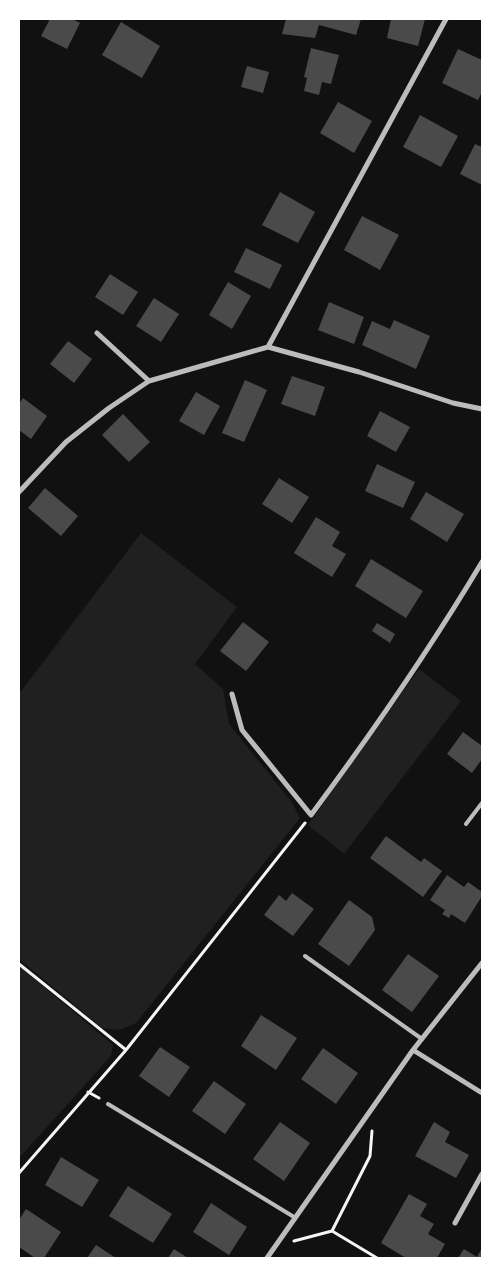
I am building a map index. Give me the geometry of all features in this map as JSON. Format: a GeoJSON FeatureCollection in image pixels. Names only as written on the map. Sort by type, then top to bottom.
{"type":"FeatureCollection","features":[{"type":"Feature","properties":{"kind":"street"},"geometry":{"type":"LineString","coordinates":[[268,347],[446,19]]}},
{"type":"Feature","properties":{"kind":"street"},"geometry":{"type":"LineString","coordinates":[[96,334],[149,381]]}},
{"type":"Feature","properties":{"kind":"street"},"geometry":{"type":"LineString","coordinates":[[19,492],[66,442],[108,408],[149,381],[268,347],[359,372],[453,403],[482,409]]}},
{"type":"Feature","properties":{"kind":"street"},"geometry":{"type":"LineString","coordinates":[[232,694],[242,730],[311,815],[368,738],[445,624],[482,562]]}},
{"type":"Feature","properties":{"kind":"street"},"geometry":{"type":"LineString","coordinates":[[267,1258],[413,1050],[482,963]]}},
{"type":"Feature","properties":{"kind":"street"},"geometry":{"type":"LineString","coordinates":[[413,1050],[482,1093]]}},
{"type":"Feature","properties":{"kind":"street"},"geometry":{"type":"LineString","coordinates":[[454,1223],[482,1174]]}},
{"type":"Feature","properties":{"kind":"lane"},"geometry":{"type":"LineString","coordinates":[[466,824],[482,803]]}},
{"type":"Feature","properties":{"kind":"lane"},"geometry":{"type":"LineString","coordinates":[[305,956],[422,1039]]}},
{"type":"Feature","properties":{"kind":"lane"},"geometry":{"type":"LineString","coordinates":[[108,1104],[294,1217]]}},
{"type":"Feature","properties":{"kind":"path"},"geometry":{"type":"LineString","coordinates":[[19,1173],[126,1050],[311,815]]}},
{"type":"Feature","properties":{"kind":"path"},"geometry":{"type":"LineString","coordinates":[[19,964],[126,1050]]}},
{"type":"Feature","properties":{"kind":"path"},"geometry":{"type":"LineString","coordinates":[[332,1232],[370,1156],[373,1106]]}},
{"type":"Feature","properties":{"kind":"path"},"geometry":{"type":"LineString","coordinates":[[275,1246],[332,1232],[376,1258]]}},
{"type":"Feature","properties":{"kind":"shaded area"},"geometry":{"type":"Polygon","coordinates":[[[141,533],[237,607],[195,664],[223,689],[229,724],[291,801],[300,818],[136,1023],[119,1030],[102,1028],[19,959],[19,694],[141,533]]]}},
{"type":"Feature","properties":{"kind":"shaded area"},"geometry":{"type":"Polygon","coordinates":[[[419,669],[461,701],[344,854],[308,825],[419,669]]]}},
{"type":"Feature","properties":{"kind":"shaded area"},"geometry":{"type":"Polygon","coordinates":[[[19,966],[113,1045],[111,1056],[19,1158],[19,966]]]}},
{"type":"Feature","properties":{"kind":"building"},"geometry":{"type":"Polygon","coordinates":[[[50,19],[72,19],[80,23],[67,49],[41,36],[50,19]]]}},
{"type":"Feature","properties":{"kind":"building"},"geometry":{"type":"Polygon","coordinates":[[[286,19],[361,19],[356,35],[319,25],[315,38],[282,34],[286,19]]]}},
{"type":"Feature","properties":{"kind":"building"},"geometry":{"type":"Polygon","coordinates":[[[391,19],[425,19],[418,46],[387,38],[391,19]]]}},
{"type":"Feature","properties":{"kind":"building"},"geometry":{"type":"Polygon","coordinates":[[[121,22],[160,46],[142,78],[102,55],[121,22]]]}},
{"type":"Feature","properties":{"kind":"building"},"geometry":{"type":"Polygon","coordinates":[[[311,48],[339,55],[331,84],[322,82],[319,95],[304,91],[307,78],[304,77],[311,48]]]}},
{"type":"Feature","properties":{"kind":"building"},"geometry":{"type":"Polygon","coordinates":[[[458,49],[482,60],[482,92],[478,100],[442,83],[458,49]]]}},
{"type":"Feature","properties":{"kind":"building"},"geometry":{"type":"Polygon","coordinates":[[[247,66],[269,72],[263,93],[241,87],[247,66]]]}},
{"type":"Feature","properties":{"kind":"building"},"geometry":{"type":"Polygon","coordinates":[[[338,102],[372,121],[354,153],[320,133],[338,102]]]}},
{"type":"Feature","properties":{"kind":"building"},"geometry":{"type":"Polygon","coordinates":[[[420,115],[458,136],[441,167],[403,147],[420,115]]]}},
{"type":"Feature","properties":{"kind":"building"},"geometry":{"type":"Polygon","coordinates":[[[475,144],[482,147],[482,185],[460,174],[475,144]]]}},
{"type":"Feature","properties":{"kind":"building"},"geometry":{"type":"Polygon","coordinates":[[[280,192],[315,212],[298,243],[262,225],[280,192]]]}},
{"type":"Feature","properties":{"kind":"building"},"geometry":{"type":"Polygon","coordinates":[[[362,216],[399,235],[380,270],[344,250],[362,216]]]}},
{"type":"Feature","properties":{"kind":"building"},"geometry":{"type":"Polygon","coordinates":[[[246,248],[282,265],[270,289],[234,272],[246,248]]]}},
{"type":"Feature","properties":{"kind":"building"},"geometry":{"type":"Polygon","coordinates":[[[110,274],[138,292],[123,315],[95,297],[110,274]]]}},
{"type":"Feature","properties":{"kind":"building"},"geometry":{"type":"Polygon","coordinates":[[[228,282],[251,296],[232,329],[209,315],[228,282]]]}},
{"type":"Feature","properties":{"kind":"building"},"geometry":{"type":"Polygon","coordinates":[[[154,298],[179,314],[161,342],[136,326],[154,298]]]}},
{"type":"Feature","properties":{"kind":"building"},"geometry":{"type":"Polygon","coordinates":[[[329,302],[364,317],[354,344],[318,330],[329,302]]]}},
{"type":"Feature","properties":{"kind":"building"},"geometry":{"type":"Polygon","coordinates":[[[394,320],[430,336],[416,369],[362,345],[372,321],[390,329],[394,320]]]}},
{"type":"Feature","properties":{"kind":"building"},"geometry":{"type":"Polygon","coordinates":[[[68,341],[92,359],[74,383],[50,364],[68,341]]]}},
{"type":"Feature","properties":{"kind":"building"},"geometry":{"type":"Polygon","coordinates":[[[292,376],[325,387],[315,416],[281,404],[292,376]]]}},
{"type":"Feature","properties":{"kind":"building"},"geometry":{"type":"Polygon","coordinates":[[[245,380],[267,390],[244,442],[222,433],[245,380]]]}},
{"type":"Feature","properties":{"kind":"building"},"geometry":{"type":"Polygon","coordinates":[[[196,392],[220,406],[204,435],[179,421],[196,392]]]}},
{"type":"Feature","properties":{"kind":"building"},"geometry":{"type":"Polygon","coordinates":[[[23,398],[47,416],[31,439],[19,430],[19,404],[23,398]]]}},
{"type":"Feature","properties":{"kind":"building"},"geometry":{"type":"Polygon","coordinates":[[[380,411],[410,427],[396,452],[367,436],[380,411]]]}},
{"type":"Feature","properties":{"kind":"building"},"geometry":{"type":"Polygon","coordinates":[[[123,414],[150,442],[129,462],[102,435],[123,414]]]}},
{"type":"Feature","properties":{"kind":"building"},"geometry":{"type":"Polygon","coordinates":[[[377,464],[415,482],[403,508],[365,491],[377,464]]]}},
{"type":"Feature","properties":{"kind":"building"},"geometry":{"type":"Polygon","coordinates":[[[279,478],[309,497],[292,523],[262,504],[279,478]]]}},
{"type":"Feature","properties":{"kind":"building"},"geometry":{"type":"Polygon","coordinates":[[[45,488],[78,516],[61,536],[28,508],[45,488]]]}},
{"type":"Feature","properties":{"kind":"building"},"geometry":{"type":"Polygon","coordinates":[[[426,492],[464,514],[447,542],[410,519],[426,492]]]}},
{"type":"Feature","properties":{"kind":"building"},"geometry":{"type":"Polygon","coordinates":[[[316,517],[340,532],[332,546],[346,554],[332,577],[294,553],[316,517]]]}},
{"type":"Feature","properties":{"kind":"building"},"geometry":{"type":"Polygon","coordinates":[[[371,559],[423,591],[406,618],[355,586],[371,559]]]}},
{"type":"Feature","properties":{"kind":"building"},"geometry":{"type":"Polygon","coordinates":[[[243,622],[269,642],[246,671],[220,651],[243,622]]]}},
{"type":"Feature","properties":{"kind":"building"},"geometry":{"type":"Polygon","coordinates":[[[377,623],[395,634],[390,643],[372,631],[377,623]]]}},
{"type":"Feature","properties":{"kind":"building"},"geometry":{"type":"Polygon","coordinates":[[[463,732],[482,746],[482,759],[472,773],[447,754],[463,732]]]}},
{"type":"Feature","properties":{"kind":"building"},"geometry":{"type":"Polygon","coordinates":[[[386,836],[421,862],[424,858],[442,871],[423,897],[370,858],[386,836]]]}},
{"type":"Feature","properties":{"kind":"building"},"geometry":{"type":"Polygon","coordinates":[[[447,875],[464,887],[468,882],[482,892],[482,896],[465,923],[451,914],[449,918],[442,914],[445,910],[430,900],[447,875]]]}},
{"type":"Feature","properties":{"kind":"building"},"geometry":{"type":"Polygon","coordinates":[[[292,893],[314,909],[293,936],[264,915],[279,895],[286,901],[292,893]]]}},
{"type":"Feature","properties":{"kind":"building"},"geometry":{"type":"Polygon","coordinates":[[[349,900],[372,917],[375,930],[349,966],[318,944],[349,900]]]}},
{"type":"Feature","properties":{"kind":"building"},"geometry":{"type":"Polygon","coordinates":[[[408,954],[439,976],[412,1012],[382,990],[408,954]]]}},
{"type":"Feature","properties":{"kind":"building"},"geometry":{"type":"Polygon","coordinates":[[[261,1015],[297,1038],[276,1070],[241,1046],[261,1015]]]}},
{"type":"Feature","properties":{"kind":"building"},"geometry":{"type":"Polygon","coordinates":[[[160,1047],[190,1067],[169,1097],[139,1076],[160,1047]]]}},
{"type":"Feature","properties":{"kind":"building"},"geometry":{"type":"Polygon","coordinates":[[[323,1048],[358,1073],[336,1104],[301,1079],[323,1048]]]}},
{"type":"Feature","properties":{"kind":"building"},"geometry":{"type":"Polygon","coordinates":[[[214,1081],[246,1104],[225,1134],[192,1111],[214,1081]]]}},
{"type":"Feature","properties":{"kind":"building"},"geometry":{"type":"Polygon","coordinates":[[[280,1122],[310,1143],[284,1181],[253,1159],[280,1122]]]}},
{"type":"Feature","properties":{"kind":"building"},"geometry":{"type":"Polygon","coordinates":[[[434,1122],[450,1132],[445,1142],[469,1155],[456,1178],[415,1156],[434,1122]]]}},
{"type":"Feature","properties":{"kind":"building"},"geometry":{"type":"Polygon","coordinates":[[[61,1157],[99,1180],[82,1207],[45,1185],[61,1157]]]}},
{"type":"Feature","properties":{"kind":"building"},"geometry":{"type":"Polygon","coordinates":[[[128,1186],[172,1214],[153,1243],[109,1216],[128,1186]]]}},
{"type":"Feature","properties":{"kind":"building"},"geometry":{"type":"Polygon","coordinates":[[[409,1194],[427,1204],[420,1216],[434,1224],[428,1234],[445,1244],[437,1258],[406,1258],[381,1243],[409,1194]]]}},
{"type":"Feature","properties":{"kind":"building"},"geometry":{"type":"Polygon","coordinates":[[[211,1203],[247,1227],[229,1255],[193,1232],[211,1203]]]}},
{"type":"Feature","properties":{"kind":"building"},"geometry":{"type":"Polygon","coordinates":[[[26,1209],[61,1232],[44,1258],[35,1258],[19,1247],[19,1220],[26,1209]]]}},
{"type":"Feature","properties":{"kind":"building"},"geometry":{"type":"Polygon","coordinates":[[[96,1245],[116,1258],[87,1258],[96,1245]]]}},
{"type":"Feature","properties":{"kind":"building"},"geometry":{"type":"Polygon","coordinates":[[[482,1248],[482,1258],[458,1258],[464,1249],[477,1257],[482,1248]]]}},
{"type":"Feature","properties":{"kind":"building"},"geometry":{"type":"Polygon","coordinates":[[[174,1249],[188,1258],[168,1258],[174,1249]]]}}]}
